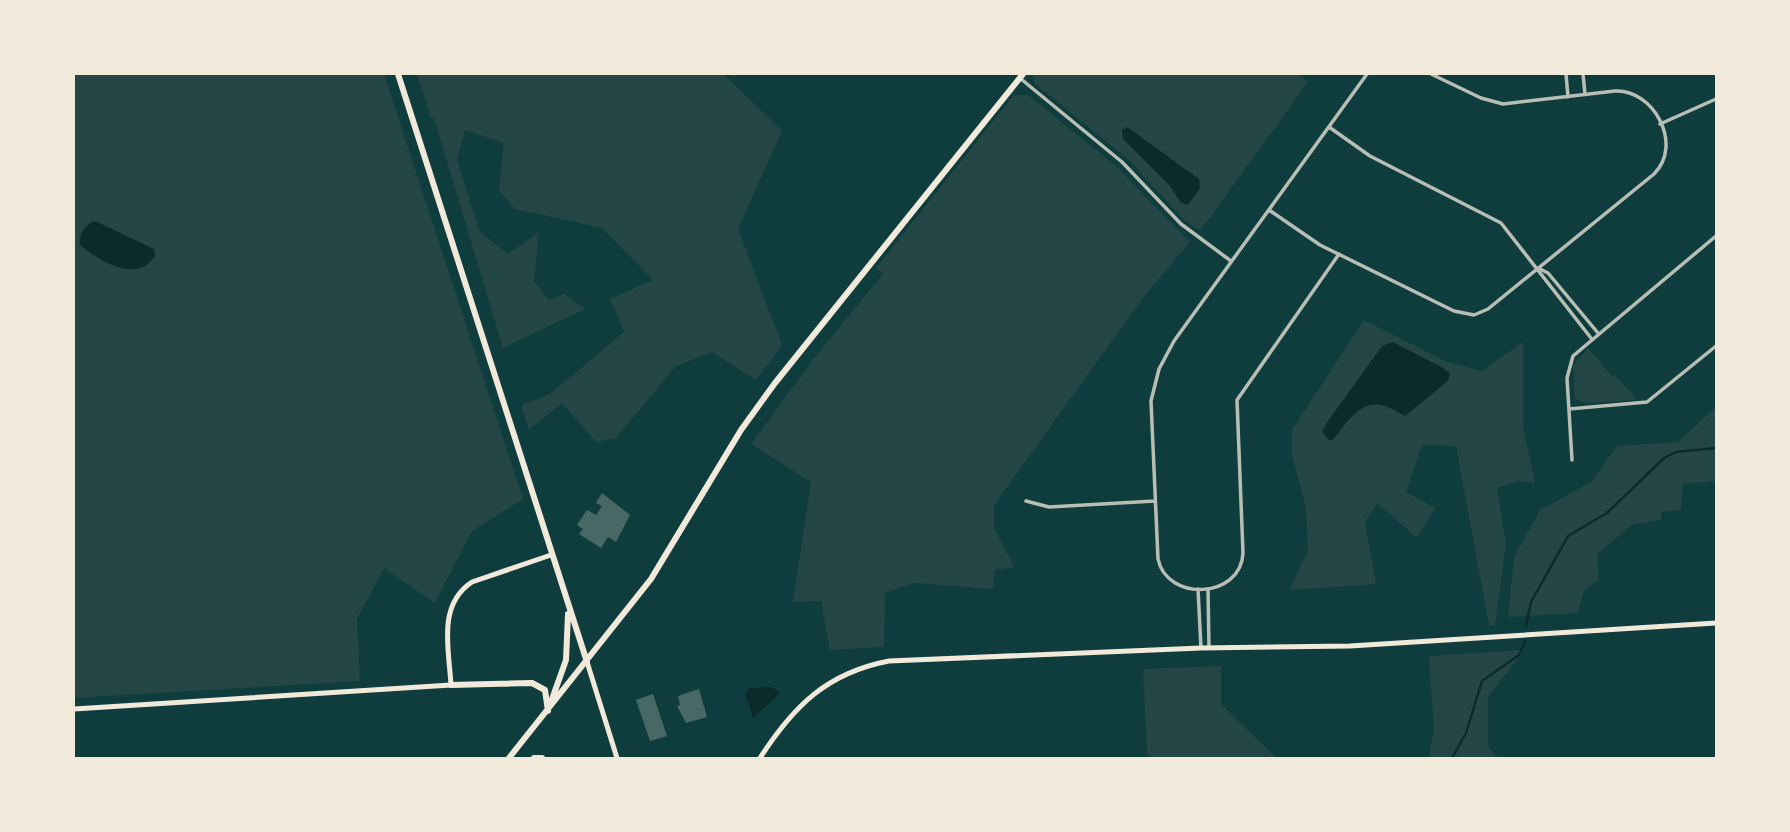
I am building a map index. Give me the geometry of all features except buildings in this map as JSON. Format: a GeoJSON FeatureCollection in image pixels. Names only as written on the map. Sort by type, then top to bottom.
{"type":"FeatureCollection","features":[{"type":"Feature","properties":{"kind":"main road"},"geometry":{"type":"LineString","coordinates":[[398,74],[617,758]]}},
{"type":"Feature","properties":{"kind":"main road"},"geometry":{"type":"LineString","coordinates":[[509,758],[651,579],[741,430],[775,383],[1021,76]]}},
{"type":"Feature","properties":{"kind":"main road"},"geometry":{"type":"LineString","coordinates":[[451,685],[448,619],[451,603],[461,590],[472,582],[551,555]]}},
{"type":"Feature","properties":{"kind":"main road"},"geometry":{"type":"LineString","coordinates":[[548,710],[566,660],[568,608]]}},
{"type":"Feature","properties":{"kind":"main road"},"geometry":{"type":"LineString","coordinates":[[760,758],[789,715],[805,700],[829,683],[873,664],[1201,648],[1350,646],[1717,623]]}},
{"type":"Feature","properties":{"kind":"main road"},"geometry":{"type":"LineString","coordinates":[[74,709],[451,685],[532,683],[545,690],[548,710]]}},
{"type":"Feature","properties":{"kind":"main road"},"geometry":{"type":"LineString","coordinates":[[534,758],[542,758]]}},
{"type":"Feature","properties":{"kind":"street"},"geometry":{"type":"LineString","coordinates":[[1339,254],[1237,400],[1243,561],[1232,580],[1208,589],[1179,586],[1163,572],[1158,559],[1151,410],[1156,376],[1174,341],[1367,74]]}},
{"type":"Feature","properties":{"kind":"street"},"geometry":{"type":"LineString","coordinates":[[1269,210],[1312,240],[1465,314],[1488,309],[1660,168],[1666,145],[1660,124],[1651,106],[1636,94],[1622,91],[1495,102],[1432,74]]}},
{"type":"Feature","properties":{"kind":"street"},"geometry":{"type":"LineString","coordinates":[[1566,74],[1568,97]]}},
{"type":"Feature","properties":{"kind":"street"},"geometry":{"type":"LineString","coordinates":[[1583,74],[1585,94]]}},
{"type":"Feature","properties":{"kind":"street"},"geometry":{"type":"LineString","coordinates":[[1021,76],[1122,162],[1181,224],[1231,261]]}},
{"type":"Feature","properties":{"kind":"street"},"geometry":{"type":"LineString","coordinates":[[1660,124],[1717,99]]}},
{"type":"Feature","properties":{"kind":"street"},"geometry":{"type":"LineString","coordinates":[[1329,127],[1370,156],[1498,220],[1538,268],[1548,273],[1598,333]]}},
{"type":"Feature","properties":{"kind":"street"},"geometry":{"type":"LineString","coordinates":[[1572,460],[1569,367],[1575,354],[1717,236]]}},
{"type":"Feature","properties":{"kind":"street"},"geometry":{"type":"LineString","coordinates":[[1538,268],[1540,276],[1591,338]]}},
{"type":"Feature","properties":{"kind":"street"},"geometry":{"type":"LineString","coordinates":[[1569,409],[1647,402],[1717,346]]}},
{"type":"Feature","properties":{"kind":"street"},"geometry":{"type":"LineString","coordinates":[[1026,501],[1049,507],[1155,501]]}},
{"type":"Feature","properties":{"kind":"street"},"geometry":{"type":"LineString","coordinates":[[1198,589],[1201,648]]}},
{"type":"Feature","properties":{"kind":"street"},"geometry":{"type":"LineString","coordinates":[[1208,589],[1209,648]]}},
{"type":"Feature","properties":{"kind":"shaded area"},"geometry":{"type":"Polygon","coordinates":[[[74,74],[384,74],[523,499],[472,531],[435,603],[384,568],[357,619],[360,681],[74,698],[74,74]]]}},
{"type":"Feature","properties":{"kind":"shaded area"},"geometry":{"type":"Polygon","coordinates":[[[417,74],[724,74],[782,131],[738,229],[782,345],[756,380],[712,352],[676,366],[616,438],[596,442],[562,403],[529,430],[521,405],[550,394],[624,332],[610,299],[653,280],[602,228],[515,209],[499,191],[504,143],[465,130],[457,160],[480,232],[508,254],[539,232],[534,282],[549,300],[564,294],[585,309],[503,348],[434,118],[431,118],[417,74]]]}},
{"type":"Feature","properties":{"kind":"shaded area"},"geometry":{"type":"Polygon","coordinates":[[[1033,74],[1298,74],[1308,82],[1200,231],[1183,219],[1129,160],[1034,83],[1033,74]]]}},
{"type":"Feature","properties":{"kind":"shaded area"},"geometry":{"type":"Polygon","coordinates":[[[1014,95],[1028,95],[1117,167],[1190,242],[1145,295],[994,505],[994,528],[1014,567],[995,570],[993,589],[914,583],[885,593],[884,647],[830,650],[821,601],[793,602],[811,482],[751,444],[816,356],[883,274],[876,268],[1014,95]]]}},
{"type":"Feature","properties":{"kind":"shaded area"},"geometry":{"type":"Polygon","coordinates":[[[1127,127],[1199,179],[1200,188],[1188,205],[1181,203],[1170,186],[1123,139],[1122,130],[1127,127]]]}},
{"type":"Feature","properties":{"kind":"shaded area"},"geometry":{"type":"Polygon","coordinates":[[[95,221],[154,249],[155,255],[148,264],[129,269],[97,258],[80,245],[85,227],[95,221]]]}},
{"type":"Feature","properties":{"kind":"shaded area"},"geometry":{"type":"Polygon","coordinates":[[[1364,320],[1447,362],[1482,371],[1523,342],[1523,426],[1535,483],[1519,481],[1497,488],[1506,544],[1495,625],[1489,625],[1456,446],[1422,445],[1406,492],[1435,508],[1417,538],[1377,503],[1365,522],[1376,584],[1290,590],[1308,549],[1306,508],[1292,455],[1292,430],[1364,320]]]}},
{"type":"Feature","properties":{"kind":"shaded area"},"geometry":{"type":"Polygon","coordinates":[[[1393,342],[1443,368],[1450,374],[1448,381],[1405,416],[1383,406],[1365,407],[1347,422],[1333,440],[1329,440],[1322,432],[1326,424],[1382,346],[1393,342]]]}},
{"type":"Feature","properties":{"kind":"shaded area"},"geometry":{"type":"Polygon","coordinates":[[[1588,348],[1637,400],[1587,403],[1575,399],[1573,366],[1588,348]]]}},
{"type":"Feature","properties":{"kind":"shaded area"},"geometry":{"type":"Polygon","coordinates":[[[1716,407],[1716,481],[1683,484],[1681,510],[1661,512],[1661,520],[1633,524],[1597,554],[1599,580],[1584,590],[1578,613],[1508,617],[1514,557],[1540,510],[1591,482],[1617,446],[1678,442],[1716,407]]]}},
{"type":"Feature","properties":{"kind":"shaded area"},"geometry":{"type":"Polygon","coordinates":[[[1524,650],[1488,697],[1488,747],[1498,758],[1429,758],[1434,728],[1429,656],[1524,650]]]}},
{"type":"Feature","properties":{"kind":"shaded area"},"geometry":{"type":"Polygon","coordinates":[[[1221,666],[1221,704],[1276,758],[1151,758],[1147,752],[1143,669],[1221,666]]]}},
{"type":"Feature","properties":{"kind":"shaded area"},"geometry":{"type":"Polygon","coordinates":[[[770,687],[779,691],[778,695],[753,718],[745,693],[750,688],[770,687]]]}},
{"type":"Feature","properties":{"kind":"waterway"},"geometry":{"type":"LineString","coordinates":[[1526,626],[1531,602],[1568,536],[1607,513],[1664,458],[1676,452],[1716,448]]}},
{"type":"Feature","properties":{"kind":"waterway"},"geometry":{"type":"LineString","coordinates":[[1452,758],[1466,733],[1482,681],[1519,655],[1525,641]]}}]}
